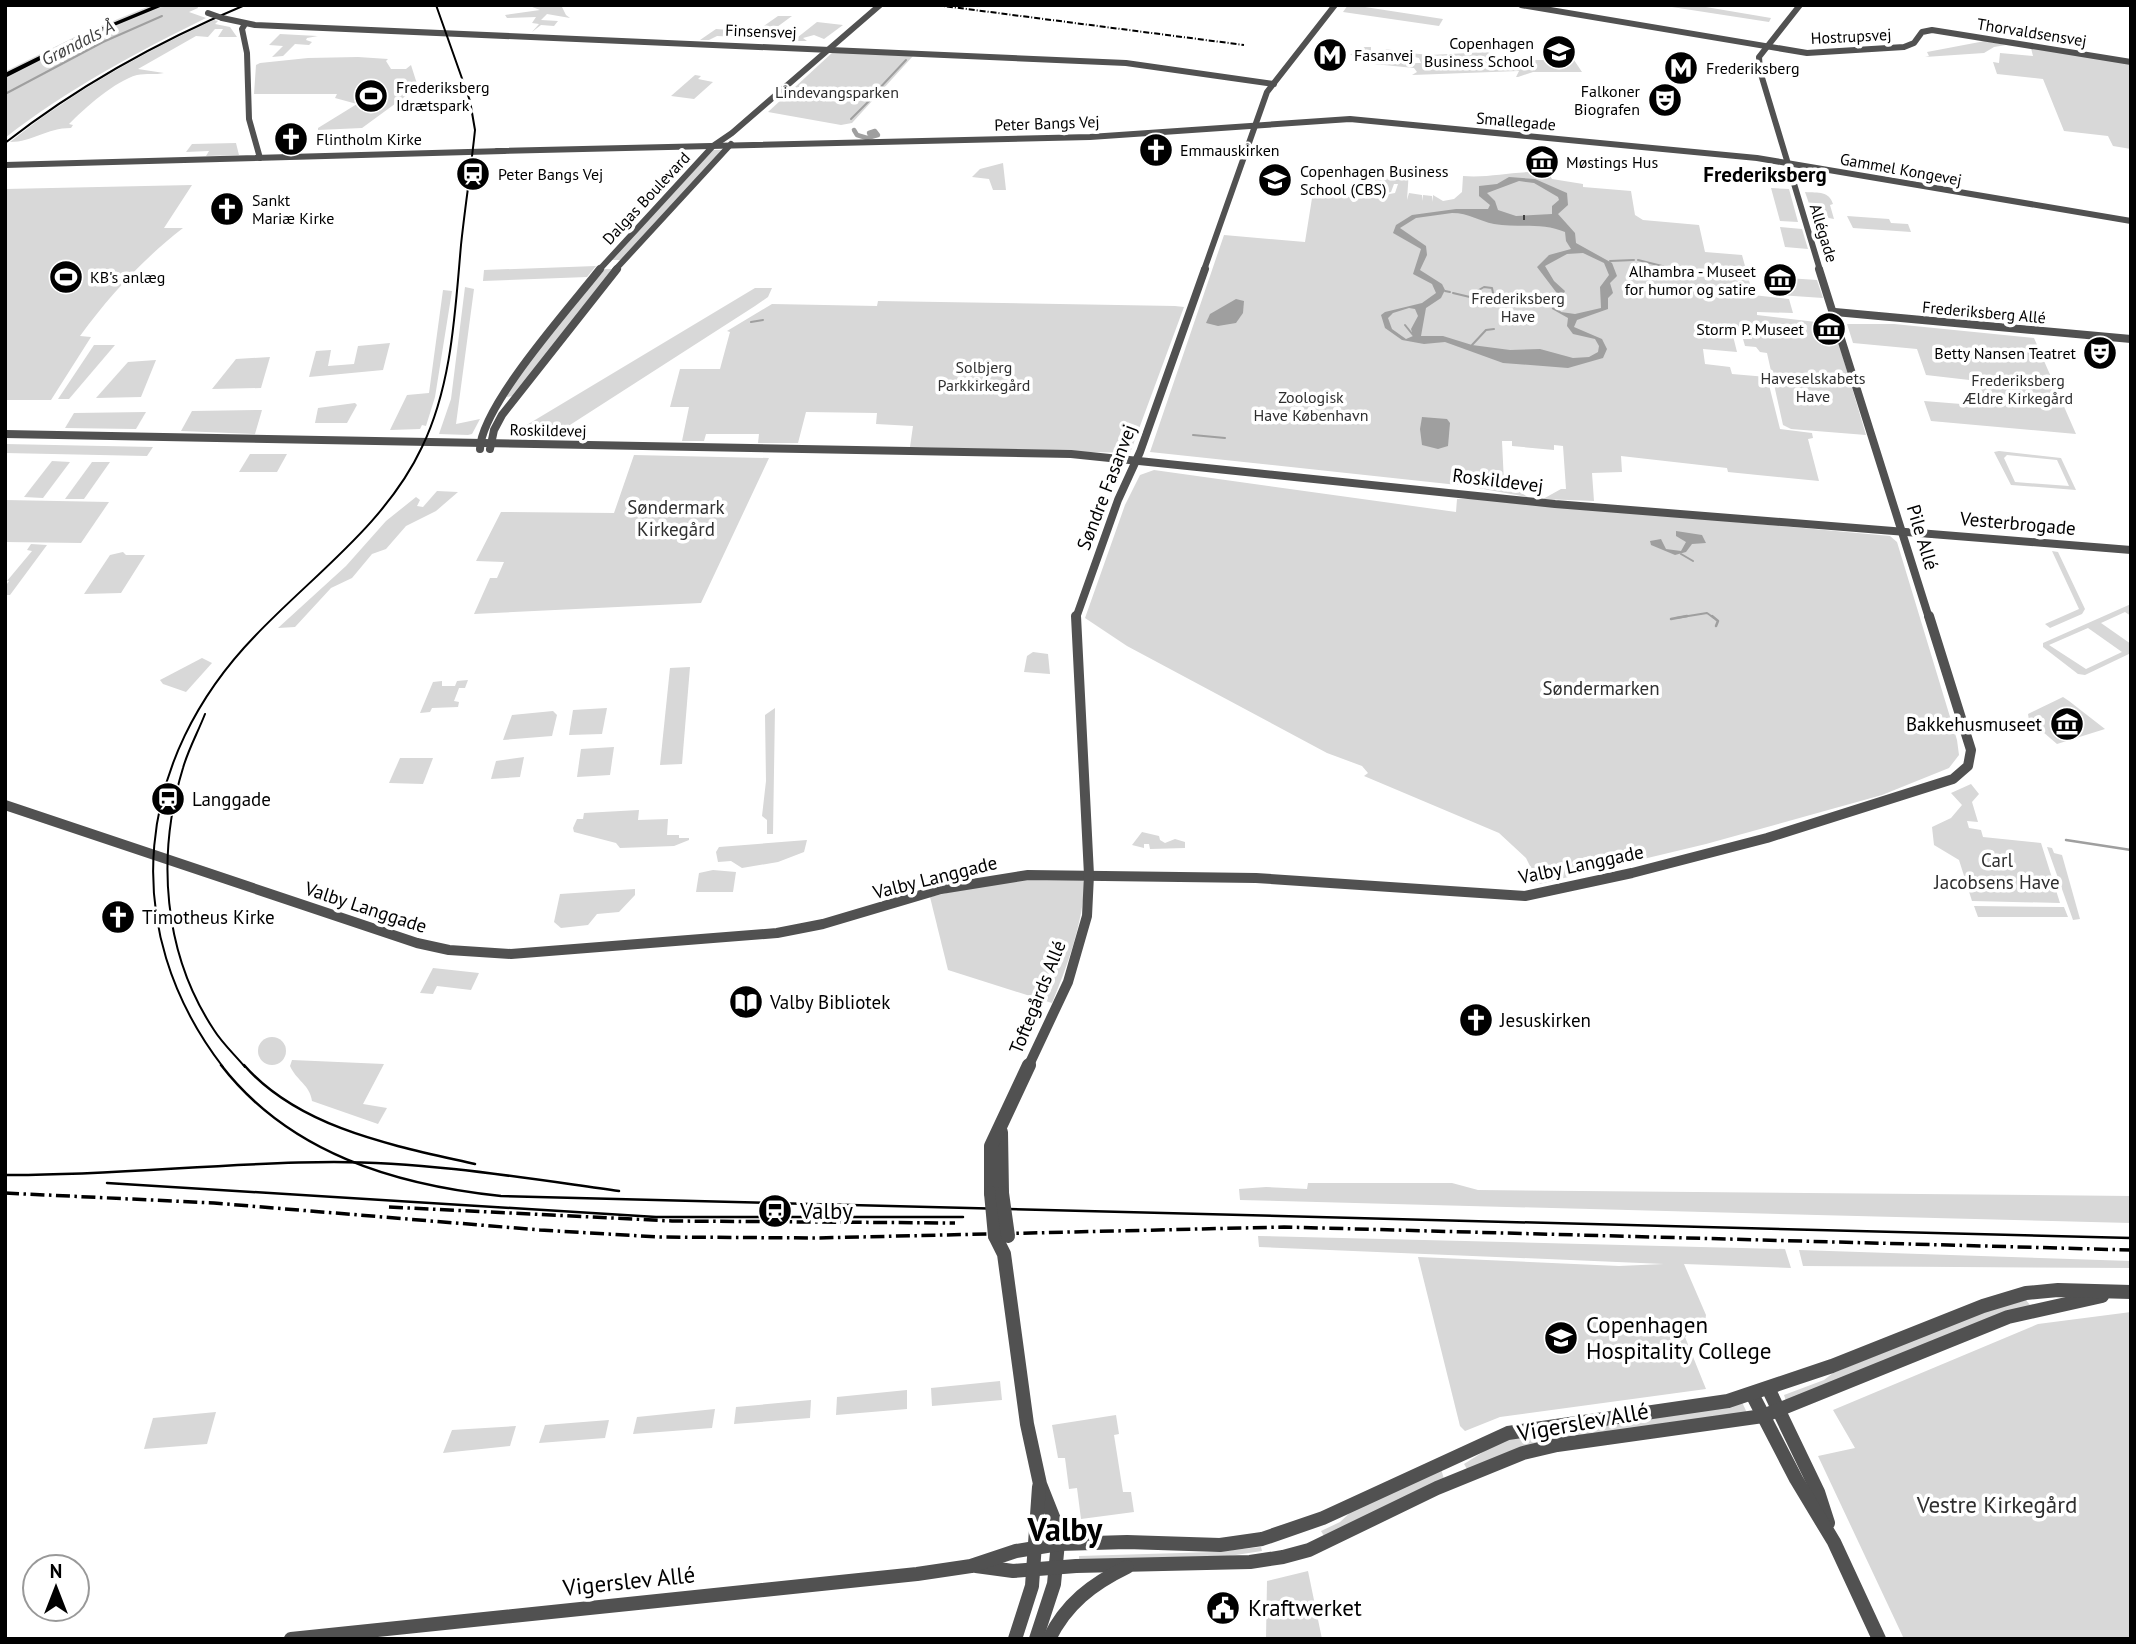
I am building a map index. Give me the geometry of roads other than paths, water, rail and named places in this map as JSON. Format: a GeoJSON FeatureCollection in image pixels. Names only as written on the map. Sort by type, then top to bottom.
{"type":"FeatureCollection","features":[{"type":"Feature","properties":{"kind":"main road"},"geometry":{"type":"LineString","coordinates":[[5,76],[88,35],[162,5]]}},
{"type":"Feature","properties":{"kind":"street","name":"Finsensvej"},"geometry":{"type":"LineString","coordinates":[[203,5],[208,13],[245,24],[1078,60],[1141,64],[1273,83]]}},
{"type":"Feature","properties":{"kind":"street","name":"Dalgas Boulevard"},"geometry":{"type":"LineString","coordinates":[[485,446],[508,404],[526,387],[621,263],[730,146],[739,132],[880,5]]}},
{"type":"Feature","properties":{"kind":"street","name":"Dalgas Boulevard"},"geometry":{"type":"LineString","coordinates":[[830,49],[887,5]]}},
{"type":"Feature","properties":{"kind":"street","name":"Søndre Fasanvej"},"geometry":{"type":"LineString","coordinates":[[1089,875],[1076,617],[1136,459],[1267,92],[1332,5]]}},
{"type":"Feature","properties":{"kind":"street","name":"Hostrupsvej"},"geometry":{"type":"LineString","coordinates":[[1521,5],[1812,53],[1910,46],[1922,32],[1930,30]]}},
{"type":"Feature","properties":{"kind":"street"},"geometry":{"type":"LineString","coordinates":[[1768,45],[1800,5]]}},
{"type":"Feature","properties":{"kind":"street"},"geometry":{"type":"LineString","coordinates":[[245,24],[242,29],[249,50],[248,116],[260,158]]}},
{"type":"Feature","properties":{"kind":"street","name":"Thorvaldsensvej"},"geometry":{"type":"LineString","coordinates":[[1930,30],[2131,62]]}},
{"type":"Feature","properties":{"kind":"street","name":"Allégade"},"geometry":{"type":"LineString","coordinates":[[1768,45],[1759,57],[1760,71],[1835,312]]}},
{"type":"Feature","properties":{"kind":"street","name":"Dalgas Boulevard"},"geometry":{"type":"LineString","coordinates":[[485,446],[484,427],[500,404],[504,391],[606,261],[713,146],[732,134],[793,82]]}},
{"type":"Feature","properties":{"kind":"street","name":"Smallegade"},"geometry":{"type":"LineString","coordinates":[[1256,127],[1356,120],[1774,160]]}},
{"type":"Feature","properties":{"kind":"street","name":"Peter Bangs Vej"},"geometry":{"type":"LineString","coordinates":[[5,165],[1090,136],[1256,127]]}},
{"type":"Feature","properties":{"kind":"street","name":"Gammel Kongevej"},"geometry":{"type":"LineString","coordinates":[[1774,160],[2131,222]]}},
{"type":"Feature","properties":{"kind":"street","name":"Frederiksberg Allé"},"geometry":{"type":"LineString","coordinates":[[1835,312],[2131,339]]}},
{"type":"Feature","properties":{"kind":"street","name":"Pile Allé"},"geometry":{"type":"LineString","coordinates":[[1835,312],[1971,750],[1970,762],[1964,772]]}},
{"type":"Feature","properties":{"kind":"street","name":"Roskildevej"},"geometry":{"type":"LineString","coordinates":[[5,436],[1089,456],[1555,505],[1902,531]]}},
{"type":"Feature","properties":{"kind":"street","name":"Vesterbrogade"},"geometry":{"type":"LineString","coordinates":[[1902,531],[2131,550]]}},
{"type":"Feature","properties":{"kind":"street","name":"Valby Langgade"},"geometry":{"type":"LineString","coordinates":[[5,805],[417,943],[474,953],[526,953],[777,933],[823,924],[961,885],[1015,876],[1279,879],[1525,896],[1632,873],[1767,838],[1934,787],[1964,772]]}},
{"type":"Feature","properties":{"kind":"street","name":"Toftegårds Allé"},"geometry":{"type":"LineString","coordinates":[[1036,1639],[1045,1617],[1057,1567],[1059,1544],[1057,1523],[1040,1485],[1023,1404],[997,1193],[1001,1129],[1075,964],[1087,916],[1089,875]]}},
{"type":"Feature","properties":{"kind":"street","name":"Vigerslev Allé"},"geometry":{"type":"LineString","coordinates":[[291,1639],[836,1583],[971,1566],[1036,1547],[1059,1544],[1127,1542],[1220,1545],[1262,1539],[1323,1518],[1508,1433],[1536,1427],[1702,1407],[1752,1394],[1867,1353],[2003,1299],[2044,1290],[2125,1292]]}},
{"type":"Feature","properties":{"kind":"street","name":"Vigerslev Allé"},"geometry":{"type":"LineString","coordinates":[[971,1566],[1009,1571],[1057,1567],[1250,1562],[1283,1557],[1309,1550],[1437,1488],[1534,1450],[1763,1416],[2008,1317],[2125,1292]]}},
{"type":"Feature","properties":{"kind":"street"},"geometry":{"type":"LineString","coordinates":[[1768,1388],[1818,1492],[1834,1542]]}},
{"type":"Feature","properties":{"kind":"street"},"geometry":{"type":"LineString","coordinates":[[1752,1394],[1796,1479],[1834,1542],[1879,1639]]}},
{"type":"Feature","properties":{"kind":"street","name":"Toftegårds Allé"},"geometry":{"type":"LineString","coordinates":[[1015,1639],[1034,1569],[1040,1485]]}},
{"type":"Feature","properties":{"kind":"street"},"geometry":{"type":"LineString","coordinates":[[1049,1639],[1064,1611],[1082,1592],[1131,1565]]}},
{"type":"Feature","properties":{"kind":"waterway","name":"Grøndals Å"},"geometry":{"type":"LineString","coordinates":[[5,94],[103,42],[162,16]]}},
{"type":"Feature","properties":{"kind":"waterway"},"geometry":{"type":"LineString","coordinates":[[876,92],[906,60]]}},
{"type":"Feature","properties":{"kind":"waterway"},"geometry":{"type":"LineString","coordinates":[[851,119],[874,96]]}},
{"type":"Feature","properties":{"kind":"waterway"},"geometry":{"type":"LineString","coordinates":[[854,130],[857,135],[867,138],[878,135],[875,131],[869,133]]}},
{"type":"Feature","properties":{"kind":"waterway"},"geometry":{"type":"LineString","coordinates":[[1610,261],[1634,260]]}},
{"type":"Feature","properties":{"kind":"waterway"},"geometry":{"type":"LineString","coordinates":[[1638,260],[1670,268]]}},
{"type":"Feature","properties":{"kind":"waterway"},"geometry":{"type":"LineString","coordinates":[[1476,299],[1477,291],[1484,287],[1492,288],[1495,303]]}},
{"type":"Feature","properties":{"kind":"waterway"},"geometry":{"type":"LineString","coordinates":[[1445,291],[1450,292]]}},
{"type":"Feature","properties":{"kind":"waterway"},"geometry":{"type":"LineString","coordinates":[[1453,293],[1476,299]]}},
{"type":"Feature","properties":{"kind":"waterway"},"geometry":{"type":"LineString","coordinates":[[1476,299],[1476,305]]}},
{"type":"Feature","properties":{"kind":"waterway"},"geometry":{"type":"LineString","coordinates":[[1476,299],[1484,304]]}},
{"type":"Feature","properties":{"kind":"waterway"},"geometry":{"type":"LineString","coordinates":[[751,322],[763,320]]}},
{"type":"Feature","properties":{"kind":"waterway"},"geometry":{"type":"LineString","coordinates":[[1405,325],[1413,335]]}},
{"type":"Feature","properties":{"kind":"waterway"},"geometry":{"type":"LineString","coordinates":[[1472,345],[1486,330],[1494,329]]}},
{"type":"Feature","properties":{"kind":"waterway"},"geometry":{"type":"LineString","coordinates":[[1193,435],[1225,438]]}},
{"type":"Feature","properties":{"kind":"waterway"},"geometry":{"type":"LineString","coordinates":[[1681,554],[1693,561]]}},
{"type":"Feature","properties":{"kind":"waterway"},"geometry":{"type":"LineString","coordinates":[[1678,618],[1707,613],[1714,618]]}},
{"type":"Feature","properties":{"kind":"waterway"},"geometry":{"type":"LineString","coordinates":[[1678,618],[1687,616]]}},
{"type":"Feature","properties":{"kind":"waterway"},"geometry":{"type":"LineString","coordinates":[[1712,616],[1718,621],[1716,626]]}},
{"type":"Feature","properties":{"kind":"waterway"},"geometry":{"type":"LineString","coordinates":[[1671,619],[1678,618]]}},
{"type":"Feature","properties":{"kind":"waterway"},"geometry":{"type":"LineString","coordinates":[[2066,840],[2131,850]]}},
{"type":"Feature","properties":{"kind":"tram line"},"geometry":{"type":"LineString","coordinates":[[5,143],[62,102],[120,66],[245,5]]}},
{"type":"Feature","properties":{"kind":"tram line"},"geometry":{"type":"LineString","coordinates":[[223,1067],[189,1014],[166,958],[155,902],[154,846],[164,790],[185,736],[215,684],[255,636],[369,525],[407,475],[432,423],[446,374],[454,322],[475,130],[470,101],[436,5]]}},
{"type":"Feature","properties":{"kind":"tram line"},"geometry":{"type":"LineString","coordinates":[[205,714],[185,761],[174,801],[167,869],[169,903],[184,969],[197,1000],[217,1035],[245,1067]]}},
{"type":"Feature","properties":{"kind":"tram line"},"geometry":{"type":"LineString","coordinates":[[221,1065],[248,1095],[279,1121],[312,1142],[357,1163]]}},
{"type":"Feature","properties":{"kind":"tram line"},"geometry":{"type":"LineString","coordinates":[[244,1065],[267,1087],[321,1120],[382,1142],[475,1164]]}},
{"type":"Feature","properties":{"kind":"tram line"},"geometry":{"type":"LineString","coordinates":[[5,1175],[252,1164],[357,1163]]}},
{"type":"Feature","properties":{"kind":"tram line"},"geometry":{"type":"LineString","coordinates":[[357,1163],[477,1172],[619,1191]]}},
{"type":"Feature","properties":{"kind":"tram line"},"geometry":{"type":"LineString","coordinates":[[357,1163],[422,1183],[501,1196],[2131,1238]]}},
{"type":"Feature","properties":{"kind":"tram line"},"geometry":{"type":"LineString","coordinates":[[107,1183],[656,1217],[963,1217]]}},
{"type":"Feature","properties":{"kind":"railway"},"geometry":{"type":"LineString","coordinates":[[936,5],[1244,45]]}},
{"type":"Feature","properties":{"kind":"railway"},"geometry":{"type":"LineString","coordinates":[[5,1193],[214,1203],[540,1230],[660,1237],[816,1238],[1284,1227],[2131,1250]]}},
{"type":"Feature","properties":{"kind":"railway"},"geometry":{"type":"LineString","coordinates":[[389,1207],[672,1221],[955,1223]]}},
{"type":"Feature","properties":{"kind":"place","name":"Copenhagen Business School"},"geometry":{"type":"Point","coordinates":[1559,52]}},
{"type":"Feature","properties":{"kind":"place","name":"Fasanvej"},"geometry":{"type":"Point","coordinates":[1330,55]}},
{"type":"Feature","properties":{"kind":"place","name":"Frederiksberg"},"geometry":{"type":"Point","coordinates":[1681,68]}},
{"type":"Feature","properties":{"kind":"place","name":"Frederiksberg Idrætspark"},"geometry":{"type":"Point","coordinates":[371,96]}},
{"type":"Feature","properties":{"kind":"place","name":"Falkoner Biografen"},"geometry":{"type":"Point","coordinates":[1665,100]}},
{"type":"Feature","properties":{"kind":"place","name":"Flintholm Kirke"},"geometry":{"type":"Point","coordinates":[291,139]}},
{"type":"Feature","properties":{"kind":"place","name":"Emmauskirken"},"geometry":{"type":"Point","coordinates":[1156,150]}},
{"type":"Feature","properties":{"kind":"place","name":"Møstings Hus"},"geometry":{"type":"Point","coordinates":[1542,162]}},
{"type":"Feature","properties":{"kind":"place","name":"Peter Bangs Vej"},"geometry":{"type":"Point","coordinates":[473,174]}},
{"type":"Feature","properties":{"kind":"place","name":"Copenhagen Business School (CBS)"},"geometry":{"type":"Point","coordinates":[1275,180]}},
{"type":"Feature","properties":{"kind":"place","name":"Sankt Mariæ Kirke"},"geometry":{"type":"Point","coordinates":[227,209]}},
{"type":"Feature","properties":{"kind":"place","name":"KB's anlæg"},"geometry":{"type":"Point","coordinates":[66,277]}},
{"type":"Feature","properties":{"kind":"place","name":"Alhambra - Museet for humor og satire"},"geometry":{"type":"Point","coordinates":[1780,280]}},
{"type":"Feature","properties":{"kind":"place","name":"Storm P. Museet"},"geometry":{"type":"Point","coordinates":[1829,329]}},
{"type":"Feature","properties":{"kind":"place","name":"Betty Nansen Teatret"},"geometry":{"type":"Point","coordinates":[2100,353]}},
{"type":"Feature","properties":{"kind":"place","name":"Bakkehusmuseet"},"geometry":{"type":"Point","coordinates":[2067,724]}},
{"type":"Feature","properties":{"kind":"place","name":"Langgade"},"geometry":{"type":"Point","coordinates":[168,799]}},
{"type":"Feature","properties":{"kind":"place","name":"Timotheus Kirke"},"geometry":{"type":"Point","coordinates":[118,917]}},
{"type":"Feature","properties":{"kind":"place","name":"Valby Bibliotek"},"geometry":{"type":"Point","coordinates":[746,1002]}},
{"type":"Feature","properties":{"kind":"place","name":"Jesuskirken"},"geometry":{"type":"Point","coordinates":[1476,1020]}},
{"type":"Feature","properties":{"kind":"place","name":"Valby"},"geometry":{"type":"Point","coordinates":[775,1211]}},
{"type":"Feature","properties":{"kind":"place","name":"Copenhagen Hospitality College"},"geometry":{"type":"Point","coordinates":[1561,1338]}},
{"type":"Feature","properties":{"kind":"place","name":"Kraftwerket"},"geometry":{"type":"Point","coordinates":[1223,1608]}},
{"type":"Feature","properties":{"kind":"district","name":"Frederiksberg"},"geometry":{"type":"Point","coordinates":[1765,175]}},
{"type":"Feature","properties":{"kind":"district","name":"Valby"},"geometry":{"type":"Point","coordinates":[1065,1530]}},
{"type":"Feature","properties":{"kind":"park label","name":"Lindevangsparken"},"geometry":{"type":"Point","coordinates":[837,92]}},
{"type":"Feature","properties":{"kind":"park label","name":"Frederiksberg Have"},"geometry":{"type":"Point","coordinates":[1518,307]}},
{"type":"Feature","properties":{"kind":"park label","name":"Solbjerg Parkkirkegård"},"geometry":{"type":"Point","coordinates":[984,376]}},
{"type":"Feature","properties":{"kind":"park label","name":"Haveselskabets Have"},"geometry":{"type":"Point","coordinates":[1813,387]}},
{"type":"Feature","properties":{"kind":"park label","name":"Frederiksberg Ældre Kirkegård"},"geometry":{"type":"Point","coordinates":[2018,389]}},
{"type":"Feature","properties":{"kind":"park label","name":"Zoologisk Have København"},"geometry":{"type":"Point","coordinates":[1311,406]}},
{"type":"Feature","properties":{"kind":"park label","name":"Søndermark Kirkegård"},"geometry":{"type":"Point","coordinates":[676,518]}},
{"type":"Feature","properties":{"kind":"park label","name":"Søndermarken"},"geometry":{"type":"Point","coordinates":[1601,688]}},
{"type":"Feature","properties":{"kind":"park label","name":"Carl Jacobsens Have"},"geometry":{"type":"Point","coordinates":[1997,871]}},
{"type":"Feature","properties":{"kind":"park label","name":"Vestre Kirkegård"},"geometry":{"type":"Point","coordinates":[1997,1505]}}]}
